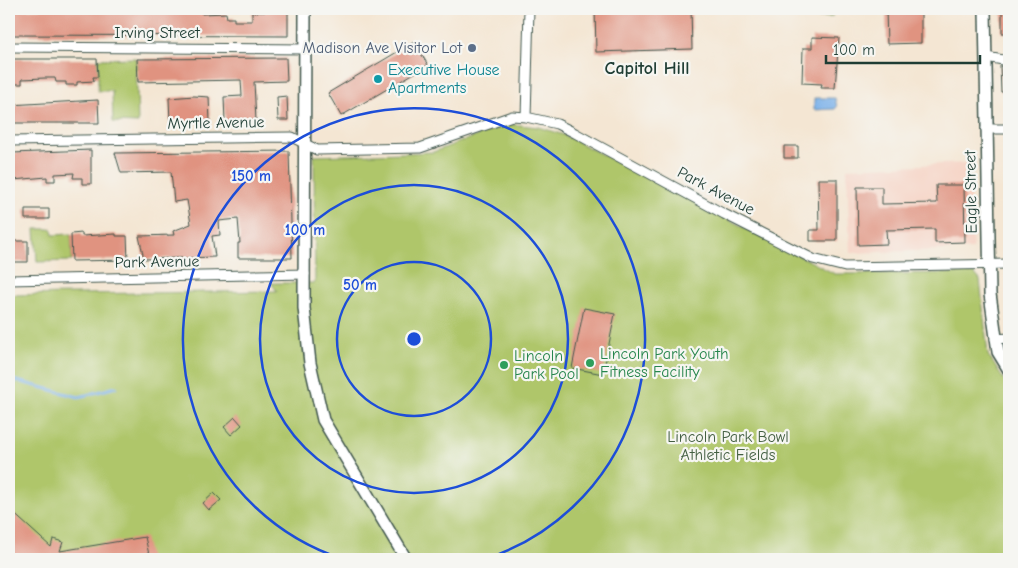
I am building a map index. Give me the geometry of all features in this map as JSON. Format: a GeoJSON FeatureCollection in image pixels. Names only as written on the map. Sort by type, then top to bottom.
{"type":"FeatureCollection","features":[{"type":"Feature","properties":{"kind":"street"},"geometry":{"type":"LineString","coordinates":[[305,9],[304,308],[310,363],[323,420],[406,559]]}},
{"type":"Feature","properties":{"kind":"street"},"geometry":{"type":"LineString","coordinates":[[526,117],[529,9]]}},
{"type":"Feature","properties":{"kind":"street","name":"Eagle Street"},"geometry":{"type":"LineString","coordinates":[[985,9],[989,265],[995,340],[998,352],[1009,370]]}},
{"type":"Feature","properties":{"kind":"street","name":"Irving Street"},"geometry":{"type":"LineString","coordinates":[[9,47],[304,49]]}},
{"type":"Feature","properties":{"kind":"street"},"geometry":{"type":"LineString","coordinates":[[986,57],[1009,61]]}},
{"type":"Feature","properties":{"kind":"street","name":"Park Avenue"},"geometry":{"type":"LineString","coordinates":[[420,148],[502,118],[526,117],[563,127],[724,214],[813,259],[828,264],[845,267],[1009,264]]}},
{"type":"Feature","properties":{"kind":"street"},"geometry":{"type":"LineString","coordinates":[[986,129],[1009,129]]}},
{"type":"Feature","properties":{"kind":"street","name":"Myrtle Avenue"},"geometry":{"type":"LineString","coordinates":[[9,141],[292,137],[305,146],[317,150],[420,148]]}},
{"type":"Feature","properties":{"kind":"street","name":"Park Avenue"},"geometry":{"type":"LineString","coordinates":[[9,280],[305,274]]}},
{"type":"Feature","properties":{"kind":"street"},"geometry":{"type":"LineString","coordinates":[[995,340],[1009,338]]}},
{"type":"Feature","properties":{"kind":"shaded area"},"geometry":{"type":"Polygon","coordinates":[[[968,163],[973,249],[850,253],[847,168],[968,163]]]}},
{"type":"Feature","properties":{"kind":"green space"},"geometry":{"type":"Polygon","coordinates":[[[802,9],[832,9],[832,17],[803,18],[802,9]]]}},
{"type":"Feature","properties":{"kind":"green space"},"geometry":{"type":"Polygon","coordinates":[[[136,58],[138,123],[113,122],[112,91],[98,91],[98,59],[136,58]]]}},
{"type":"Feature","properties":{"kind":"green space","name":"Lincoln Park Bowl Athletic Fields"},"geometry":{"type":"Polygon","coordinates":[[[509,124],[538,127],[564,135],[835,274],[974,273],[980,280],[988,355],[1009,388],[1009,559],[9,559],[9,295],[277,291],[271,283],[315,283],[314,156],[433,152],[509,124]]]}},
{"type":"Feature","properties":{"kind":"green space"},"geometry":{"type":"Polygon","coordinates":[[[35,229],[52,229],[53,235],[71,234],[72,261],[37,262],[35,229]]]}},
{"type":"Feature","properties":{"kind":"water"},"geometry":{"type":"Polygon","coordinates":[[[814,98],[835,98],[837,107],[835,109],[814,110],[814,98]]]}},
{"type":"Feature","properties":{"kind":"building"},"geometry":{"type":"Polygon","coordinates":[[[33,9],[198,9],[202,14],[226,13],[227,18],[234,18],[234,21],[252,21],[252,12],[265,12],[268,9],[288,9],[288,36],[9,35],[9,11],[33,9]]]}},
{"type":"Feature","properties":{"kind":"building"},"geometry":{"type":"Polygon","coordinates":[[[595,9],[691,9],[692,49],[596,52],[595,9]]]}},
{"type":"Feature","properties":{"kind":"building"},"geometry":{"type":"Polygon","coordinates":[[[886,9],[921,9],[921,43],[887,44],[886,9]]]}},
{"type":"Feature","properties":{"kind":"building"},"geometry":{"type":"Polygon","coordinates":[[[1002,9],[1009,9],[1009,33],[1002,33],[1002,9]]]}},
{"type":"Feature","properties":{"kind":"building"},"geometry":{"type":"Polygon","coordinates":[[[812,37],[839,38],[835,88],[821,88],[822,84],[802,83],[803,48],[812,48],[812,37]]]}},
{"type":"Feature","properties":{"kind":"building","name":"Executive House Apartments"},"geometry":{"type":"Polygon","coordinates":[[[414,42],[428,65],[341,116],[328,93],[414,42]]]}},
{"type":"Feature","properties":{"kind":"building"},"geometry":{"type":"Polygon","coordinates":[[[286,58],[287,81],[254,82],[256,121],[225,122],[224,97],[242,96],[241,80],[138,82],[137,59],[286,58]]]}},
{"type":"Feature","properties":{"kind":"building"},"geometry":{"type":"Polygon","coordinates":[[[12,59],[97,59],[98,77],[93,77],[94,81],[77,82],[77,85],[66,85],[66,82],[56,82],[55,78],[22,79],[22,84],[12,84],[9,64],[12,64],[12,59]]]}},
{"type":"Feature","properties":{"kind":"building"},"geometry":{"type":"Polygon","coordinates":[[[1000,66],[1009,67],[1009,92],[1001,92],[1000,66]]]}},
{"type":"Feature","properties":{"kind":"building"},"geometry":{"type":"Polygon","coordinates":[[[287,96],[288,120],[278,120],[277,97],[287,96]]]}},
{"type":"Feature","properties":{"kind":"building"},"geometry":{"type":"Polygon","coordinates":[[[209,97],[210,122],[170,123],[169,98],[209,97]]]}},
{"type":"Feature","properties":{"kind":"building"},"geometry":{"type":"Polygon","coordinates":[[[98,100],[99,123],[10,123],[9,105],[98,100]]]}},
{"type":"Feature","properties":{"kind":"building"},"geometry":{"type":"Polygon","coordinates":[[[784,146],[798,146],[798,158],[784,158],[784,146]]]}},
{"type":"Feature","properties":{"kind":"building"},"geometry":{"type":"Polygon","coordinates":[[[91,150],[91,184],[82,184],[82,178],[73,178],[74,173],[55,174],[55,181],[47,181],[47,177],[13,180],[12,153],[91,150]]]}},
{"type":"Feature","properties":{"kind":"building"},"geometry":{"type":"Polygon","coordinates":[[[289,151],[292,258],[238,258],[238,243],[240,243],[238,219],[219,221],[220,235],[212,236],[215,257],[144,259],[139,236],[174,235],[173,231],[191,224],[187,200],[174,202],[171,172],[121,173],[115,153],[289,151]]]}},
{"type":"Feature","properties":{"kind":"building"},"geometry":{"type":"Polygon","coordinates":[[[818,179],[837,179],[837,241],[810,241],[810,230],[819,230],[818,179]]]}},
{"type":"Feature","properties":{"kind":"building"},"geometry":{"type":"Polygon","coordinates":[[[936,185],[964,185],[965,242],[935,243],[935,229],[886,230],[887,244],[858,245],[857,187],[882,187],[882,204],[937,203],[936,185]]]}},
{"type":"Feature","properties":{"kind":"building"},"geometry":{"type":"Polygon","coordinates":[[[25,209],[49,209],[49,219],[25,219],[25,209]]]}},
{"type":"Feature","properties":{"kind":"building"},"geometry":{"type":"Polygon","coordinates":[[[82,233],[82,236],[116,234],[116,236],[127,236],[128,260],[72,261],[71,234],[82,233]]]}},
{"type":"Feature","properties":{"kind":"building"},"geometry":{"type":"Polygon","coordinates":[[[9,241],[28,241],[28,262],[9,262],[9,241]]]}},
{"type":"Feature","properties":{"kind":"building","name":"Lincoln Park Pool"},"geometry":{"type":"Polygon","coordinates":[[[584,308],[615,314],[603,374],[572,368],[584,308]]]}},
{"type":"Feature","properties":{"kind":"building"},"geometry":{"type":"Polygon","coordinates":[[[235,417],[242,425],[231,435],[224,427],[235,417]]]}},
{"type":"Feature","properties":{"kind":"building"},"geometry":{"type":"Polygon","coordinates":[[[214,493],[221,500],[209,510],[203,503],[214,493]]]}},
{"type":"Feature","properties":{"kind":"building"},"geometry":{"type":"Polygon","coordinates":[[[9,509],[51,547],[53,539],[63,542],[60,551],[145,537],[150,559],[16,559],[9,553],[9,509]]]}},
{"type":"Feature","properties":{"kind":"waterway"},"geometry":{"type":"LineString","coordinates":[[9,379],[79,397],[116,387]]}},
{"type":"Feature","properties":{"kind":"place","name":"Madison Ave Visitor Lot"},"geometry":{"type":"Point","coordinates":[472,48]}},
{"type":"Feature","properties":{"kind":"place","name":"Executive House Apartments"},"geometry":{"type":"Point","coordinates":[378,79]}},
{"type":"Feature","properties":{"kind":"place","name":"Lincoln Park Youth Fitness Facility"},"geometry":{"type":"Point","coordinates":[590,363]}},
{"type":"Feature","properties":{"kind":"place","name":"Lincoln Park Pool"},"geometry":{"type":"Point","coordinates":[504,365]}},
{"type":"Feature","properties":{"kind":"district","name":"Capitol Hill"},"geometry":{"type":"Point","coordinates":[647,68]}}]}
